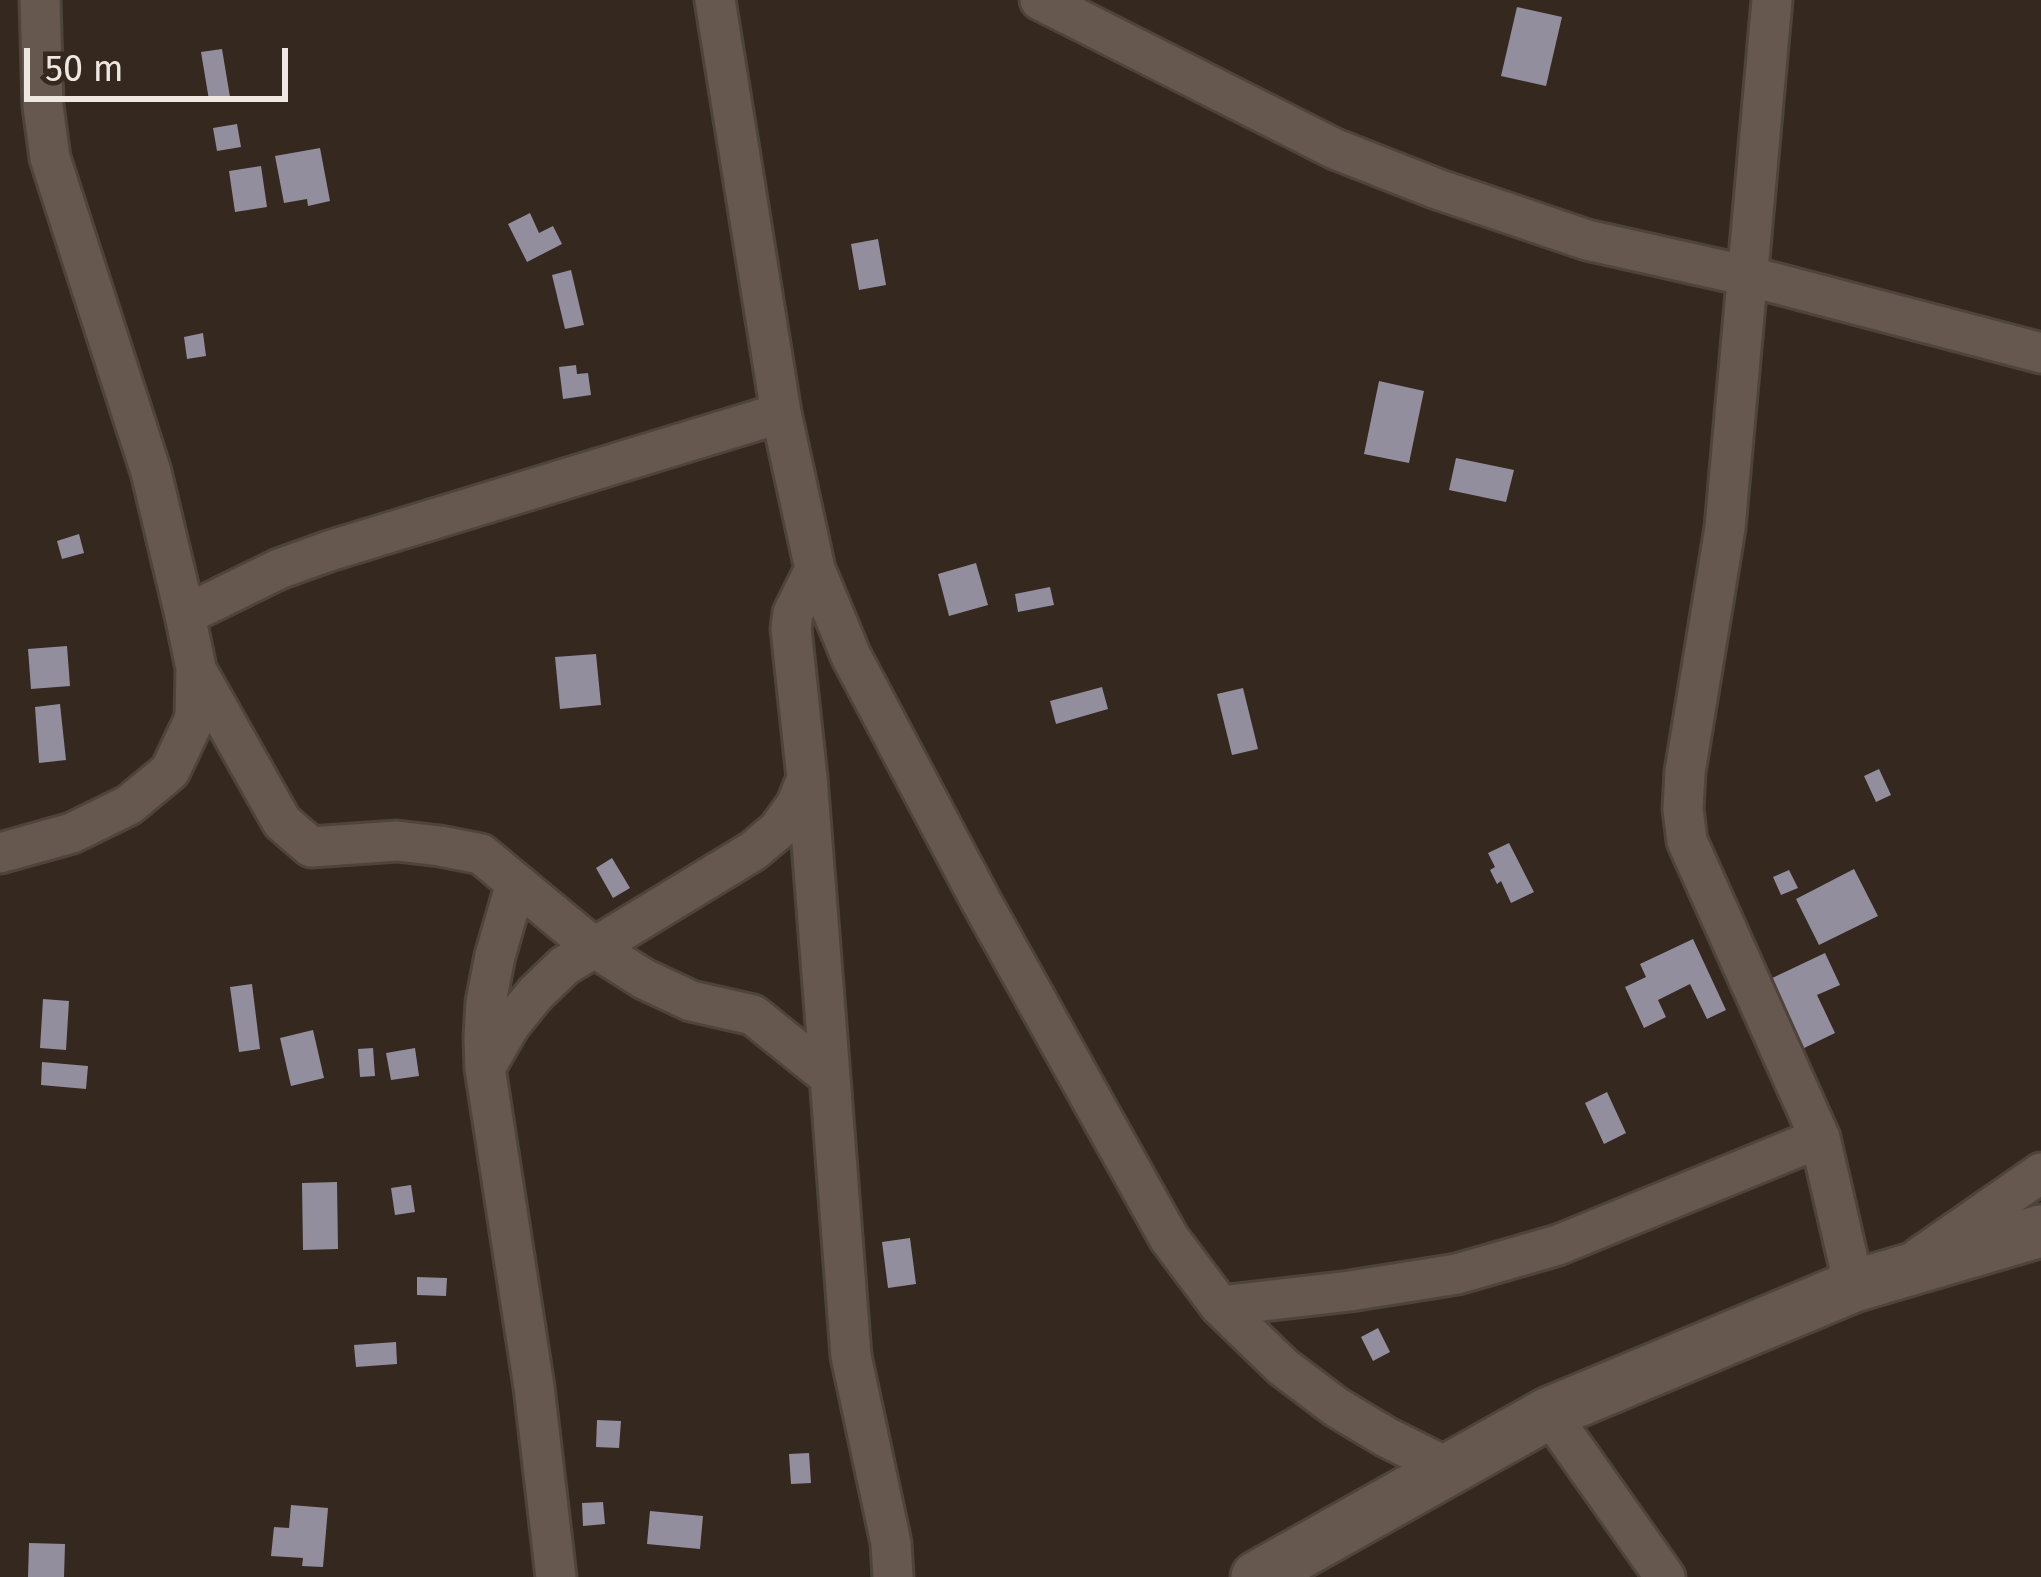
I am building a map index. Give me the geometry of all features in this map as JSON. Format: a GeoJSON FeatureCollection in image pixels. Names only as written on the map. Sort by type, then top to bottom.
{"type":"FeatureCollection","features":[{"type":"Feature","properties":{"kind":"street"},"geometry":{"type":"LineString","coordinates":[[0,853],[72,833],[129,805],[170,771],[195,718],[196,668],[151,472],[50,158],[43,106],[40,0]]}},
{"type":"Feature","properties":{"kind":"street"},"geometry":{"type":"LineString","coordinates":[[715,0],[781,413],[815,568],[861,677],[1169,1238],[1220,1306],[1283,1367],[1385,1437],[1448,1468]]}},
{"type":"Feature","properties":{"kind":"street"},"geometry":{"type":"LineString","coordinates":[[1040,0],[1335,149],[1437,189],[1587,240],[1748,275],[2041,353]]}},
{"type":"Feature","properties":{"kind":"street"},"geometry":{"type":"LineString","coordinates":[[1772,0],[1725,528],[1683,808],[1687,841],[1878,1278]]}},
{"type":"Feature","properties":{"kind":"street"},"geometry":{"type":"LineString","coordinates":[[184,615],[328,551],[781,413]]}},
{"type":"Feature","properties":{"kind":"street"},"geometry":{"type":"LineString","coordinates":[[815,568],[791,628],[807,778],[851,1356],[891,1543],[893,1577]]}},
{"type":"Feature","properties":{"kind":"street"},"geometry":{"type":"LineString","coordinates":[[196,668],[282,822],[310,847],[397,841],[481,854],[592,946],[691,1001],[753,1015],[830,1077]]}},
{"type":"Feature","properties":{"kind":"street"},"geometry":{"type":"LineString","coordinates":[[485,1068],[510,1025],[564,966],[753,851],[778,830],[807,778]]}},
{"type":"Feature","properties":{"kind":"street"},"geometry":{"type":"LineString","coordinates":[[516,883],[486,1002],[485,1068],[534,1387],[556,1577]]}},
{"type":"Feature","properties":{"kind":"street"},"geometry":{"type":"LineString","coordinates":[[1220,1306],[1350,1292],[1477,1268],[1558,1245],[1820,1138]]}},
{"type":"Feature","properties":{"kind":"street"},"geometry":{"type":"LineString","coordinates":[[1878,1278],[2041,1173]]}},
{"type":"Feature","properties":{"kind":"street"},"geometry":{"type":"LineString","coordinates":[[1257,1577],[1549,1413],[1878,1278],[2041,1231]]}},
{"type":"Feature","properties":{"kind":"street"},"geometry":{"type":"LineString","coordinates":[[1549,1413],[1665,1577]]}},
{"type":"Feature","properties":{"kind":"building"},"geometry":{"type":"Polygon","coordinates":[[[1517,7],[1562,17],[1546,86],[1501,76],[1517,7]]]}},
{"type":"Feature","properties":{"kind":"building"},"geometry":{"type":"Polygon","coordinates":[[[222,49],[230,97],[209,100],[201,52],[222,49]]]}},
{"type":"Feature","properties":{"kind":"building"},"geometry":{"type":"Polygon","coordinates":[[[237,124],[241,147],[217,151],[213,128],[237,124]]]}},
{"type":"Feature","properties":{"kind":"building"},"geometry":{"type":"Polygon","coordinates":[[[320,148],[330,201],[308,206],[307,199],[284,203],[275,156],[320,148]]]}},
{"type":"Feature","properties":{"kind":"building"},"geometry":{"type":"Polygon","coordinates":[[[261,166],[267,207],[235,212],[229,171],[261,166]]]}},
{"type":"Feature","properties":{"kind":"building"},"geometry":{"type":"Polygon","coordinates":[[[530,213],[539,233],[553,226],[562,244],[527,262],[508,224],[530,213]]]}},
{"type":"Feature","properties":{"kind":"building"},"geometry":{"type":"Polygon","coordinates":[[[878,239],[886,285],[859,290],[851,244],[878,239]]]}},
{"type":"Feature","properties":{"kind":"building"},"geometry":{"type":"Polygon","coordinates":[[[571,270],[584,325],[565,329],[552,275],[571,270]]]}},
{"type":"Feature","properties":{"kind":"building"},"geometry":{"type":"Polygon","coordinates":[[[203,333],[206,356],[187,359],[184,337],[203,333]]]}},
{"type":"Feature","properties":{"kind":"building"},"geometry":{"type":"Polygon","coordinates":[[[576,365],[577,374],[588,373],[591,395],[563,399],[559,367],[576,365]]]}},
{"type":"Feature","properties":{"kind":"building"},"geometry":{"type":"Polygon","coordinates":[[[1379,381],[1424,391],[1409,463],[1364,454],[1379,381]]]}},
{"type":"Feature","properties":{"kind":"building"},"geometry":{"type":"Polygon","coordinates":[[[1456,458],[1514,470],[1506,502],[1449,490],[1456,458]]]}},
{"type":"Feature","properties":{"kind":"building"},"geometry":{"type":"Polygon","coordinates":[[[79,534],[84,553],[62,559],[57,541],[79,534]]]}},
{"type":"Feature","properties":{"kind":"building"},"geometry":{"type":"Polygon","coordinates":[[[976,563],[988,605],[949,616],[938,574],[976,563]]]}},
{"type":"Feature","properties":{"kind":"building"},"geometry":{"type":"Polygon","coordinates":[[[1050,587],[1054,605],[1018,612],[1015,594],[1050,587]]]}},
{"type":"Feature","properties":{"kind":"building"},"geometry":{"type":"Polygon","coordinates":[[[67,646],[70,686],[31,689],[28,649],[67,646]]]}},
{"type":"Feature","properties":{"kind":"building"},"geometry":{"type":"Polygon","coordinates":[[[596,654],[601,705],[560,709],[555,657],[596,654]]]}},
{"type":"Feature","properties":{"kind":"building"},"geometry":{"type":"Polygon","coordinates":[[[1102,687],[1108,709],[1056,724],[1050,701],[1102,687]]]}},
{"type":"Feature","properties":{"kind":"building"},"geometry":{"type":"Polygon","coordinates":[[[1243,688],[1258,749],[1232,755],[1217,694],[1243,688]]]}},
{"type":"Feature","properties":{"kind":"building"},"geometry":{"type":"Polygon","coordinates":[[[60,704],[66,760],[39,763],[35,707],[60,704]]]}},
{"type":"Feature","properties":{"kind":"building"},"geometry":{"type":"Polygon","coordinates":[[[1879,769],[1891,795],[1876,802],[1864,776],[1879,769]]]}},
{"type":"Feature","properties":{"kind":"building"},"geometry":{"type":"Polygon","coordinates":[[[1509,843],[1534,892],[1511,903],[1490,870],[1495,867],[1488,853],[1509,843]]]}},
{"type":"Feature","properties":{"kind":"building"},"geometry":{"type":"Polygon","coordinates":[[[612,858],[630,888],[613,898],[596,868],[612,858]]]}},
{"type":"Feature","properties":{"kind":"building"},"geometry":{"type":"Polygon","coordinates":[[[1854,869],[1878,916],[1819,945],[1796,899],[1854,869]]]}},
{"type":"Feature","properties":{"kind":"building"},"geometry":{"type":"Polygon","coordinates":[[[1789,870],[1798,888],[1781,895],[1773,877],[1789,870]]]}},
{"type":"Feature","properties":{"kind":"building"},"geometry":{"type":"Polygon","coordinates":[[[1693,939],[1726,1010],[1707,1019],[1690,984],[1658,1000],[1666,1017],[1644,1028],[1625,987],[1646,977],[1640,964],[1693,939]]]}},
{"type":"Feature","properties":{"kind":"building"},"geometry":{"type":"Polygon","coordinates":[[[1825,953],[1840,985],[1817,995],[1835,1033],[1800,1050],[1768,980],[1825,953]]]}},
{"type":"Feature","properties":{"kind":"building"},"geometry":{"type":"Polygon","coordinates":[[[252,984],[260,1049],[239,1052],[230,987],[252,984]]]}},
{"type":"Feature","properties":{"kind":"building"},"geometry":{"type":"Polygon","coordinates":[[[43,999],[69,1001],[66,1050],[40,1048],[43,999]]]}},
{"type":"Feature","properties":{"kind":"building"},"geometry":{"type":"Polygon","coordinates":[[[313,1030],[324,1078],[291,1086],[280,1038],[313,1030]]]}},
{"type":"Feature","properties":{"kind":"building"},"geometry":{"type":"Polygon","coordinates":[[[373,1048],[375,1076],[360,1077],[358,1049],[373,1048]]]}},
{"type":"Feature","properties":{"kind":"building"},"geometry":{"type":"Polygon","coordinates":[[[415,1048],[419,1076],[391,1080],[386,1053],[415,1048]]]}},
{"type":"Feature","properties":{"kind":"building"},"geometry":{"type":"Polygon","coordinates":[[[42,1062],[88,1066],[86,1089],[41,1085],[42,1062]]]}},
{"type":"Feature","properties":{"kind":"building"},"geometry":{"type":"Polygon","coordinates":[[[1607,1092],[1626,1133],[1604,1144],[1585,1103],[1607,1092]]]}},
{"type":"Feature","properties":{"kind":"building"},"geometry":{"type":"Polygon","coordinates":[[[337,1182],[338,1249],[303,1250],[302,1183],[337,1182]]]}},
{"type":"Feature","properties":{"kind":"building"},"geometry":{"type":"Polygon","coordinates":[[[411,1185],[415,1212],[395,1215],[391,1188],[411,1185]]]}},
{"type":"Feature","properties":{"kind":"building"},"geometry":{"type":"Polygon","coordinates":[[[910,1238],[916,1284],[888,1288],[882,1242],[910,1238]]]}},
{"type":"Feature","properties":{"kind":"building"},"geometry":{"type":"Polygon","coordinates":[[[417,1277],[447,1278],[446,1296],[417,1295],[417,1277]]]}},
{"type":"Feature","properties":{"kind":"building"},"geometry":{"type":"Polygon","coordinates":[[[1378,1328],[1390,1352],[1373,1361],[1361,1337],[1378,1328]]]}},
{"type":"Feature","properties":{"kind":"building"},"geometry":{"type":"Polygon","coordinates":[[[396,1342],[397,1364],[356,1367],[354,1345],[396,1342]]]}},
{"type":"Feature","properties":{"kind":"building"},"geometry":{"type":"Polygon","coordinates":[[[597,1420],[621,1421],[619,1448],[596,1447],[597,1420]]]}},
{"type":"Feature","properties":{"kind":"building"},"geometry":{"type":"Polygon","coordinates":[[[809,1453],[811,1483],[791,1484],[789,1454],[809,1453]]]}},
{"type":"Feature","properties":{"kind":"building"},"geometry":{"type":"Polygon","coordinates":[[[603,1502],[605,1524],[583,1526],[582,1503],[603,1502]]]}},
{"type":"Feature","properties":{"kind":"building"},"geometry":{"type":"Polygon","coordinates":[[[291,1505],[328,1508],[323,1567],[302,1566],[303,1558],[271,1556],[274,1527],[289,1528],[291,1505]]]}},
{"type":"Feature","properties":{"kind":"building"},"geometry":{"type":"Polygon","coordinates":[[[650,1511],[703,1516],[700,1549],[647,1544],[650,1511]]]}},
{"type":"Feature","properties":{"kind":"building"},"geometry":{"type":"Polygon","coordinates":[[[29,1543],[65,1544],[64,1577],[28,1577],[29,1543]]]}}]}
